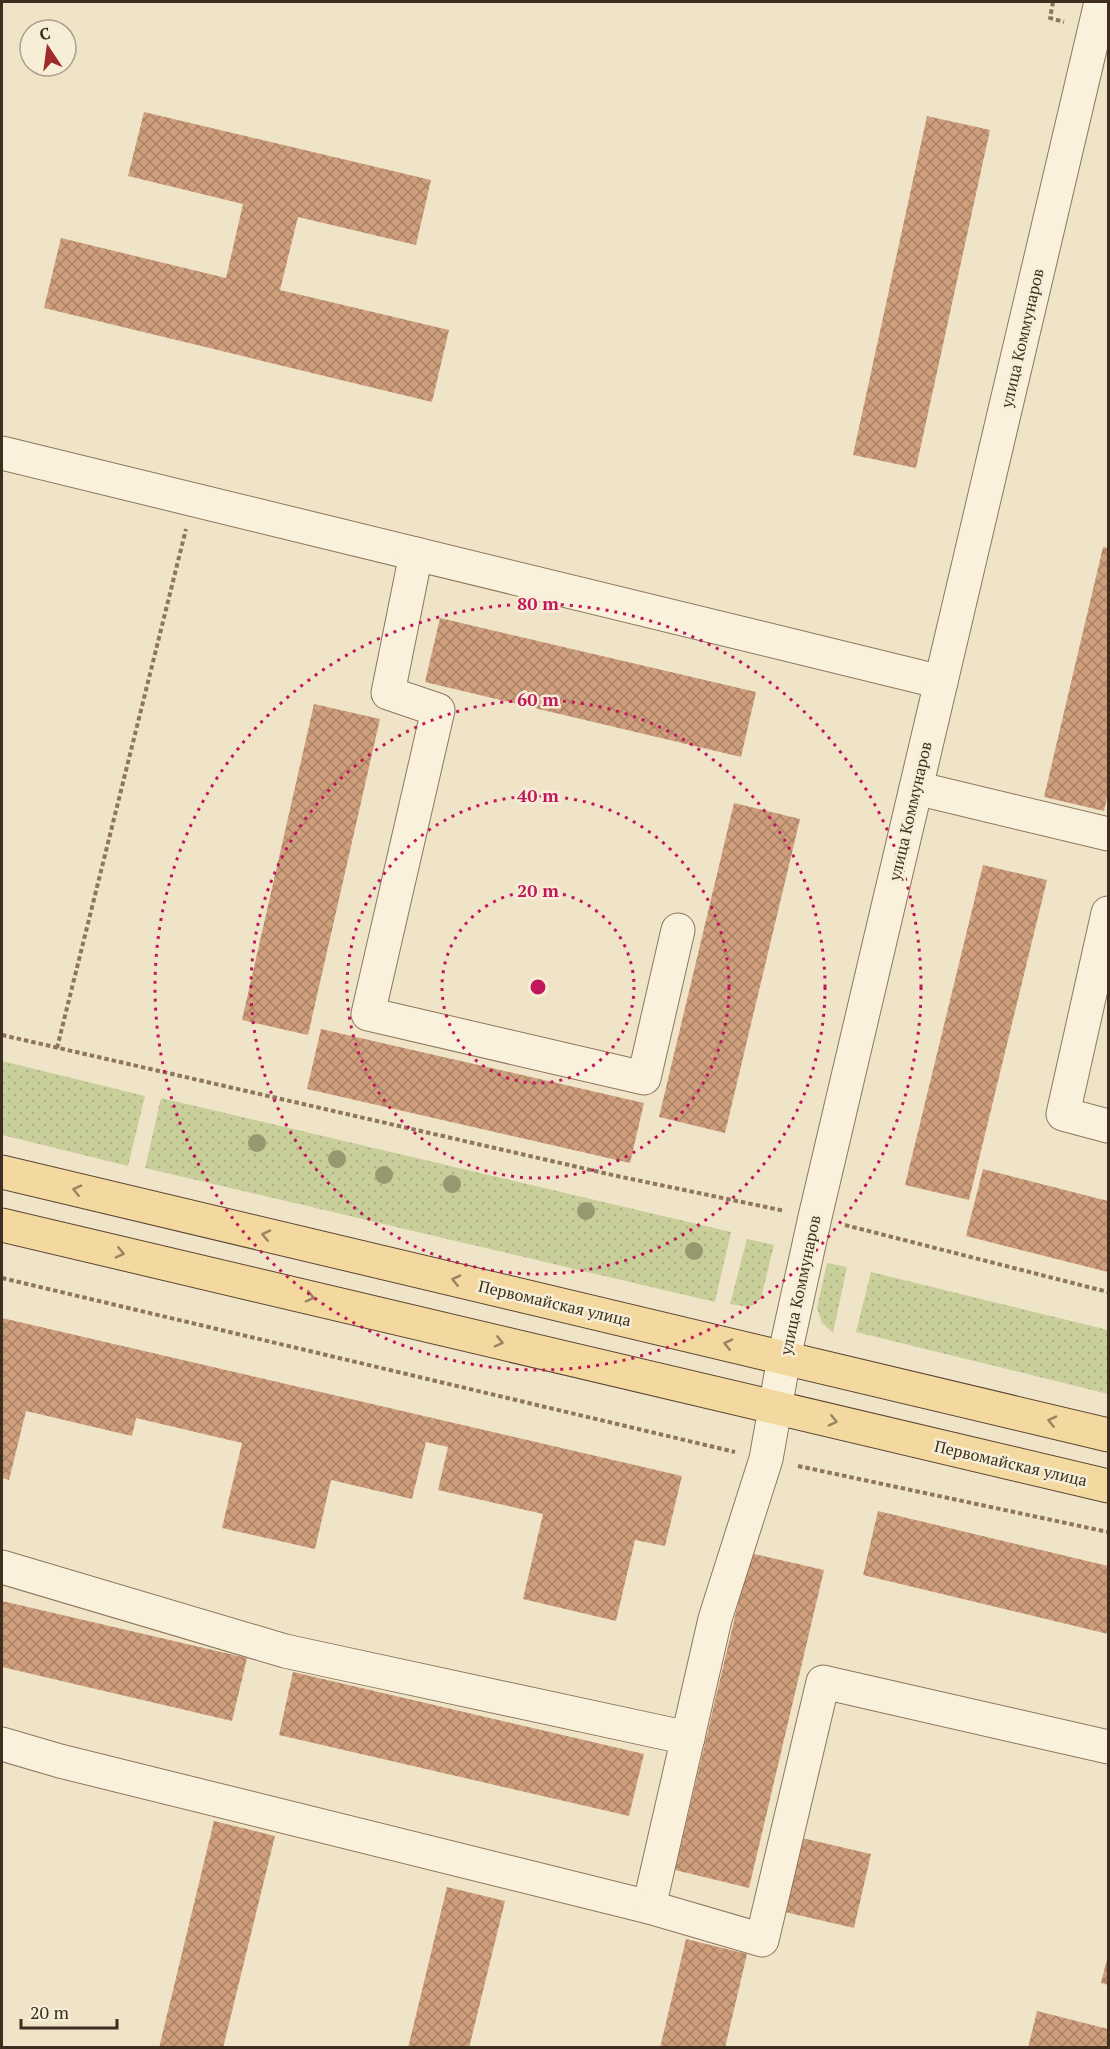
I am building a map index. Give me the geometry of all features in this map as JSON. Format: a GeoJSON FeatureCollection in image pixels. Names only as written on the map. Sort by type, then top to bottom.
{"type":"FeatureCollection","features":[{"type":"Feature","properties":{"kind":"main road","name":"Первомайская улица"},"geometry":{"type":"LineString","coordinates":[[2,1172],[1108,1435]]}},
{"type":"Feature","properties":{"kind":"main road","name":"Первомайская улица"},"geometry":{"type":"LineString","coordinates":[[2,1225],[1108,1486]]}},
{"type":"Feature","properties":{"kind":"street","name":"улица Коммунаров"},"geometry":{"type":"LineString","coordinates":[[649,1907],[715,1619],[766,1459],[784,1358],[814,1218],[1101,2]]}},
{"type":"Feature","properties":{"kind":"street"},"geometry":{"type":"LineString","coordinates":[[2,453],[941,682]]}},
{"type":"Feature","properties":{"kind":"street"},"geometry":{"type":"LineString","coordinates":[[416,554],[388,693],[438,710],[368,1014],[644,1078],[678,930]]}},
{"type":"Feature","properties":{"kind":"street"},"geometry":{"type":"LineString","coordinates":[[916,788],[1108,834]]}},
{"type":"Feature","properties":{"kind":"street"},"geometry":{"type":"LineString","coordinates":[[1108,913],[1063,1114],[1108,1126]]}},
{"type":"Feature","properties":{"kind":"street"},"geometry":{"type":"LineString","coordinates":[[2,1567],[285,1651],[688,1738]]}},
{"type":"Feature","properties":{"kind":"street"},"geometry":{"type":"LineString","coordinates":[[2,1744],[60,1761],[649,1907],[762,1940],[823,1682],[1108,1747]]}},
{"type":"Feature","properties":{"kind":"path"},"geometry":{"type":"LineString","coordinates":[[57,1048],[193,499]]}},
{"type":"Feature","properties":{"kind":"path"},"geometry":{"type":"LineString","coordinates":[[2,1035],[617,1176],[814,1218],[1108,1292]]}},
{"type":"Feature","properties":{"kind":"path"},"geometry":{"type":"LineString","coordinates":[[2,1278],[766,1459],[1108,1532]]}},
{"type":"Feature","properties":{"kind":"green space"},"geometry":{"type":"Polygon","coordinates":[[[2,1061],[145,1096],[128,1166],[2,1135],[2,1061]]]}},
{"type":"Feature","properties":{"kind":"green space"},"geometry":{"type":"Polygon","coordinates":[[[161,1098],[731,1232],[715,1302],[145,1168],[161,1098]]]}},
{"type":"Feature","properties":{"kind":"green space"},"geometry":{"type":"Polygon","coordinates":[[[747,1239],[774,1245],[761,1298],[750,1307],[730,1304],[747,1239]]]}},
{"type":"Feature","properties":{"kind":"green space"},"geometry":{"type":"Polygon","coordinates":[[[827,1263],[847,1267],[833,1333],[822,1323],[817,1308],[827,1263]]]}},
{"type":"Feature","properties":{"kind":"green space"},"geometry":{"type":"Polygon","coordinates":[[[871,1272],[1108,1330],[1108,1394],[856,1332],[871,1272]]]}},
{"type":"Feature","properties":{"kind":"building"},"geometry":{"type":"Polygon","coordinates":[[[144,112],[431,180],[416,245],[298,217],[280,290],[449,330],[432,402],[44,308],[61,238],[226,278],[243,204],[128,176],[144,112]]]}},
{"type":"Feature","properties":{"kind":"building"},"geometry":{"type":"Polygon","coordinates":[[[927,116],[990,130],[916,468],[853,455],[927,116]]]}},
{"type":"Feature","properties":{"kind":"building"},"geometry":{"type":"Polygon","coordinates":[[[1103,547],[1108,548],[1108,793],[1104,811],[1044,797],[1103,547]]]}},
{"type":"Feature","properties":{"kind":"building"},"geometry":{"type":"Polygon","coordinates":[[[440,618],[756,692],[741,757],[425,682],[440,618]]]}},
{"type":"Feature","properties":{"kind":"building"},"geometry":{"type":"Polygon","coordinates":[[[314,704],[380,719],[308,1035],[242,1020],[314,704]]]}},
{"type":"Feature","properties":{"kind":"building"},"geometry":{"type":"Polygon","coordinates":[[[734,803],[800,819],[725,1133],[659,1117],[734,803]]]}},
{"type":"Feature","properties":{"kind":"building"},"geometry":{"type":"Polygon","coordinates":[[[983,865],[1047,880],[969,1200],[905,1185],[983,865]]]}},
{"type":"Feature","properties":{"kind":"building"},"geometry":{"type":"Polygon","coordinates":[[[321,1029],[644,1103],[630,1163],[307,1089],[321,1029]]]}},
{"type":"Feature","properties":{"kind":"building"},"geometry":{"type":"Polygon","coordinates":[[[983,1169],[1108,1201],[1108,1272],[966,1236],[983,1169]]]}},
{"type":"Feature","properties":{"kind":"building"},"geometry":{"type":"Polygon","coordinates":[[[2,1318],[682,1476],[665,1546],[635,1540],[616,1621],[523,1599],[543,1514],[438,1490],[448,1447],[426,1442],[412,1499],[331,1480],[315,1549],[222,1528],[242,1443],[136,1418],[132,1436],[26,1411],[9,1480],[2,1478],[2,1318]]]}},
{"type":"Feature","properties":{"kind":"building"},"geometry":{"type":"Polygon","coordinates":[[[878,1511],[1108,1566],[1108,1634],[863,1575],[878,1511]]]}},
{"type":"Feature","properties":{"kind":"building"},"geometry":{"type":"Polygon","coordinates":[[[750,1553],[824,1570],[749,1888],[675,1870],[750,1553]]]}},
{"type":"Feature","properties":{"kind":"building"},"geometry":{"type":"Polygon","coordinates":[[[2,1601],[247,1658],[232,1721],[2,1667],[2,1601]]]}},
{"type":"Feature","properties":{"kind":"building"},"geometry":{"type":"Polygon","coordinates":[[[293,1672],[644,1754],[629,1816],[279,1735],[293,1672]]]}},
{"type":"Feature","properties":{"kind":"building"},"geometry":{"type":"Polygon","coordinates":[[[214,1821],[275,1836],[223,2048],[159,2048],[214,1821]]]}},
{"type":"Feature","properties":{"kind":"building"},"geometry":{"type":"Polygon","coordinates":[[[802,1838],[871,1854],[854,1928],[785,1912],[802,1838]]]}},
{"type":"Feature","properties":{"kind":"building"},"geometry":{"type":"Polygon","coordinates":[[[447,1887],[505,1901],[469,2048],[408,2048],[447,1887]]]}},
{"type":"Feature","properties":{"kind":"building"},"geometry":{"type":"Polygon","coordinates":[[[686,1939],[747,1954],[725,2048],[660,2048],[686,1939]]]}},
{"type":"Feature","properties":{"kind":"building"},"geometry":{"type":"Polygon","coordinates":[[[1108,1955],[1108,1985],[1101,1983],[1108,1955]]]}},
{"type":"Feature","properties":{"kind":"building"},"geometry":{"type":"Polygon","coordinates":[[[1037,2011],[1108,2029],[1108,2048],[1028,2048],[1037,2011]]]}}]}
